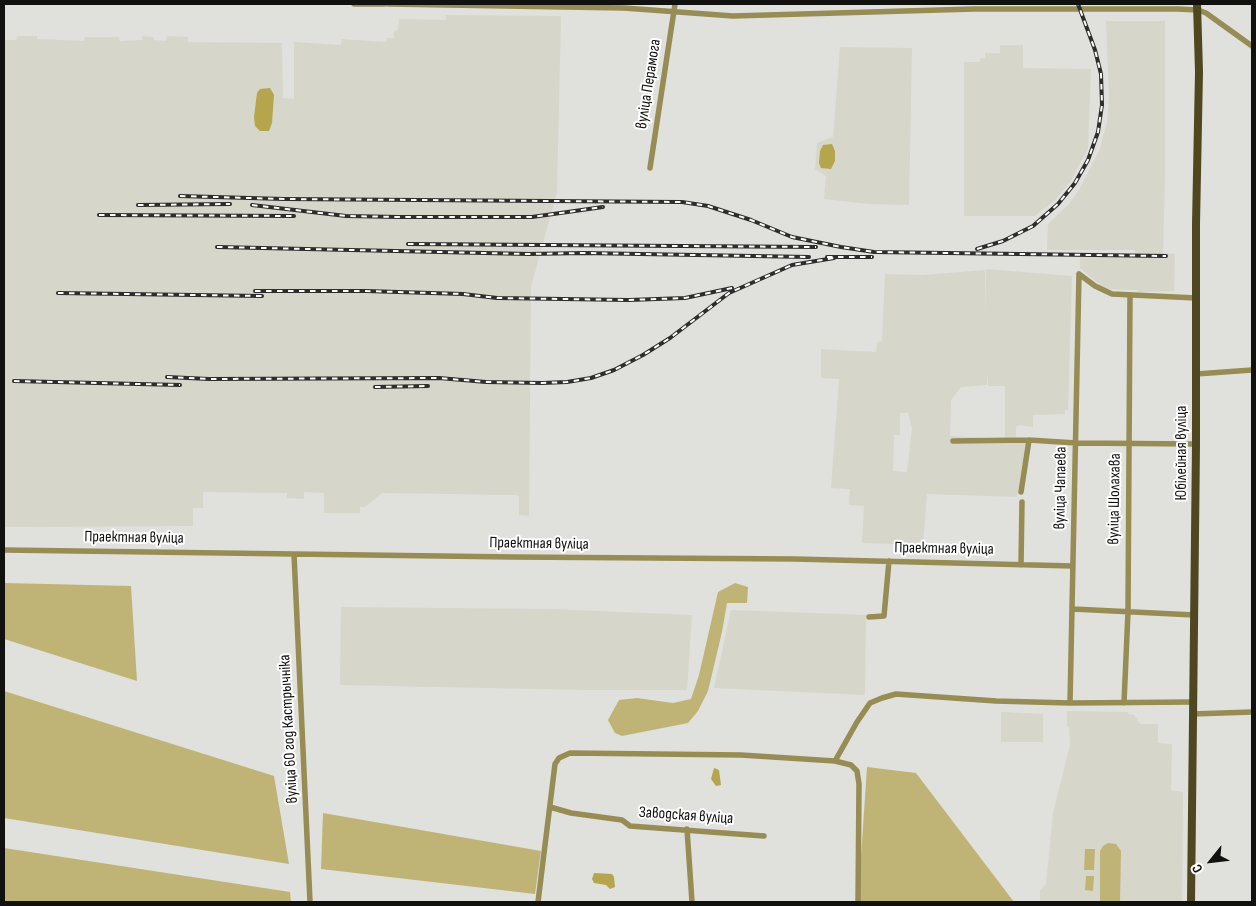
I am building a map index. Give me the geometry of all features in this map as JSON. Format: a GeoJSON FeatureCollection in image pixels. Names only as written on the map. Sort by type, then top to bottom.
{"type":"FeatureCollection","features":[{"type":"Feature","properties":{"kind":"main road","name":"Юбілейная вуліца"},"geometry":{"type":"LineString","coordinates":[[1191,902],[1198,7]]}},
{"type":"Feature","properties":{"kind":"street"},"geometry":{"type":"LineString","coordinates":[[354,4],[616,8],[733,16],[955,10],[1198,7],[1252,46]]}},
{"type":"Feature","properties":{"kind":"street","name":"вуліца Перамога"},"geometry":{"type":"LineString","coordinates":[[650,168],[675,4]]}},
{"type":"Feature","properties":{"kind":"street","name":"вуліца Чапаева"},"geometry":{"type":"LineString","coordinates":[[1070,703],[1079,274],[1095,286],[1112,294],[1130,295]]}},
{"type":"Feature","properties":{"kind":"street"},"geometry":{"type":"LineString","coordinates":[[1130,295],[1196,298]]}},
{"type":"Feature","properties":{"kind":"street","name":"вуліца Шолахава"},"geometry":{"type":"LineString","coordinates":[[1124,703],[1128,612],[1130,295]]}},
{"type":"Feature","properties":{"kind":"street"},"geometry":{"type":"LineString","coordinates":[[1196,374],[1252,370]]}},
{"type":"Feature","properties":{"kind":"street"},"geometry":{"type":"LineString","coordinates":[[1021,492],[1029,440]]}},
{"type":"Feature","properties":{"kind":"street"},"geometry":{"type":"LineString","coordinates":[[953,441],[1029,440],[1076,443],[1196,444]]}},
{"type":"Feature","properties":{"kind":"street"},"geometry":{"type":"LineString","coordinates":[[1020,565],[1022,502]]}},
{"type":"Feature","properties":{"kind":"street","name":"Праектная вуліца"},"geometry":{"type":"LineString","coordinates":[[4,550],[889,561],[1073,566]]}},
{"type":"Feature","properties":{"kind":"street","name":"вуліца 60 год Кастрычніка"},"geometry":{"type":"LineString","coordinates":[[294,554],[310,902]]}},
{"type":"Feature","properties":{"kind":"street"},"geometry":{"type":"LineString","coordinates":[[869,617],[884,616],[889,561]]}},
{"type":"Feature","properties":{"kind":"street"},"geometry":{"type":"LineString","coordinates":[[1073,609],[1194,615]]}},
{"type":"Feature","properties":{"kind":"street"},"geometry":{"type":"LineString","coordinates":[[835,761],[870,703],[896,694],[996,701],[1070,703],[1192,702]]}},
{"type":"Feature","properties":{"kind":"street"},"geometry":{"type":"LineString","coordinates":[[1192,714],[1252,712]]}},
{"type":"Feature","properties":{"kind":"street"},"geometry":{"type":"LineString","coordinates":[[538,902],[555,764],[559,758],[570,753],[741,755],[835,761],[851,765],[857,771],[859,784],[858,902]]}},
{"type":"Feature","properties":{"kind":"street","name":"Заводская вуліца"},"geometry":{"type":"LineString","coordinates":[[550,807],[570,813],[622,820],[630,826],[764,836]]}},
{"type":"Feature","properties":{"kind":"street"},"geometry":{"type":"LineString","coordinates":[[688,829],[692,902]]}},
{"type":"Feature","properties":{"kind":"shaded area"},"geometry":{"type":"Polygon","coordinates":[[[446,15],[561,16],[557,192],[531,287],[529,516],[519,515],[519,496],[516,495],[382,493],[365,507],[360,507],[360,513],[324,513],[324,493],[304,492],[304,499],[287,498],[287,493],[203,492],[203,508],[193,508],[193,526],[4,527],[4,40],[16,40],[17,36],[37,36],[37,39],[84,41],[85,37],[119,37],[120,41],[142,40],[142,36],[166,41],[167,36],[188,37],[188,42],[282,43],[283,98],[294,99],[294,42],[341,45],[342,39],[386,42],[387,38],[394,38],[394,31],[398,30],[399,19],[446,20],[446,15]]]}},
{"type":"Feature","properties":{"kind":"shaded area"},"geometry":{"type":"Polygon","coordinates":[[[1106,21],[1165,21],[1163,253],[1175,254],[1174,291],[1138,292],[1137,290],[1105,289],[1080,268],[1080,257],[1136,258],[1135,250],[1047,250],[1048,224],[1069,204],[1079,190],[1100,149],[1107,123],[1109,97],[1106,21]]]}},
{"type":"Feature","properties":{"kind":"shaded area"},"geometry":{"type":"Polygon","coordinates":[[[1000,45],[1023,45],[1023,68],[1091,69],[1088,148],[1071,181],[1055,200],[1035,216],[964,216],[964,62],[980,62],[980,58],[985,58],[985,53],[1000,53],[1000,45]]]}},
{"type":"Feature","properties":{"kind":"shaded area"},"geometry":{"type":"Polygon","coordinates":[[[840,47],[912,48],[909,205],[869,204],[824,199],[826,176],[815,169],[817,143],[833,137],[840,47]]]}},
{"type":"Feature","properties":{"kind":"shaded area"},"geometry":{"type":"Polygon","coordinates":[[[270,88],[274,95],[272,123],[269,131],[260,131],[255,126],[254,117],[257,93],[260,89],[270,88]]]}},
{"type":"Feature","properties":{"kind":"shaded area"},"geometry":{"type":"Polygon","coordinates":[[[832,144],[835,151],[835,161],[831,169],[821,168],[819,163],[820,151],[823,145],[832,144]]]}},
{"type":"Feature","properties":{"kind":"shaded area"},"geometry":{"type":"Polygon","coordinates":[[[986,269],[1072,276],[1068,410],[1065,410],[1065,414],[1033,415],[1033,427],[1016,426],[1016,437],[1005,437],[1005,386],[988,386],[987,369],[987,385],[961,387],[951,400],[950,436],[1026,440],[1017,497],[927,494],[923,545],[862,543],[864,506],[849,505],[850,489],[831,488],[839,379],[821,378],[821,349],[876,352],[877,342],[882,341],[885,274],[923,275],[985,270],[986,316],[986,269]],[[900,413],[900,435],[894,435],[893,471],[907,472],[912,428],[908,413],[900,413]]]}},
{"type":"Feature","properties":{"kind":"shaded area"},"geometry":{"type":"Polygon","coordinates":[[[4,583],[131,586],[137,681],[4,639],[4,583]]]}},
{"type":"Feature","properties":{"kind":"shaded area"},"geometry":{"type":"Polygon","coordinates":[[[735,583],[748,587],[747,603],[727,603],[708,691],[698,711],[688,723],[622,736],[615,733],[608,720],[619,700],[637,698],[673,703],[691,699],[699,675],[718,592],[735,583]]]}},
{"type":"Feature","properties":{"kind":"shaded area"},"geometry":{"type":"Polygon","coordinates":[[[341,607],[551,609],[692,615],[687,690],[340,685],[341,607]]]}},
{"type":"Feature","properties":{"kind":"shaded area"},"geometry":{"type":"Polygon","coordinates":[[[731,610],[866,615],[865,695],[714,688],[731,610]]]}},
{"type":"Feature","properties":{"kind":"shaded area"},"geometry":{"type":"Polygon","coordinates":[[[4,691],[274,776],[289,864],[4,818],[4,691]]]}},
{"type":"Feature","properties":{"kind":"shaded area"},"geometry":{"type":"Polygon","coordinates":[[[1067,711],[1128,712],[1128,714],[1134,715],[1140,724],[1158,724],[1158,743],[1172,744],[1171,790],[1183,792],[1182,902],[1040,902],[1040,890],[1046,884],[1053,813],[1070,745],[1067,711]]]}},
{"type":"Feature","properties":{"kind":"shaded area"},"geometry":{"type":"Polygon","coordinates":[[[1001,712],[1043,714],[1043,742],[1001,742],[1001,712]]]}},
{"type":"Feature","properties":{"kind":"shaded area"},"geometry":{"type":"Polygon","coordinates":[[[867,767],[916,773],[1014,902],[858,902],[867,767]]]}},
{"type":"Feature","properties":{"kind":"shaded area"},"geometry":{"type":"Polygon","coordinates":[[[714,768],[719,770],[721,785],[716,786],[711,779],[714,768]]]}},
{"type":"Feature","properties":{"kind":"shaded area"},"geometry":{"type":"Polygon","coordinates":[[[323,813],[541,851],[535,894],[321,869],[323,813]]]}},
{"type":"Feature","properties":{"kind":"shaded area"},"geometry":{"type":"Polygon","coordinates":[[[1108,843],[1116,844],[1121,851],[1120,902],[1100,902],[1100,851],[1108,843]]]}},
{"type":"Feature","properties":{"kind":"shaded area"},"geometry":{"type":"Polygon","coordinates":[[[4,848],[290,892],[291,902],[4,902],[4,848]]]}},
{"type":"Feature","properties":{"kind":"shaded area"},"geometry":{"type":"Polygon","coordinates":[[[1085,849],[1095,849],[1094,870],[1084,870],[1085,849]]]}},
{"type":"Feature","properties":{"kind":"shaded area"},"geometry":{"type":"Polygon","coordinates":[[[594,873],[612,874],[615,887],[610,889],[606,885],[594,883],[592,879],[594,873]]]}},
{"type":"Feature","properties":{"kind":"shaded area"},"geometry":{"type":"Polygon","coordinates":[[[1086,876],[1094,876],[1093,891],[1085,890],[1086,876]]]}},
{"type":"Feature","properties":{"kind":"railway"},"geometry":{"type":"LineString","coordinates":[[977,249],[1003,241],[1033,226],[1058,204],[1075,183],[1088,160],[1098,132],[1102,105],[1101,74],[1095,50],[1078,4]]}},
{"type":"Feature","properties":{"kind":"railway"},"geometry":{"type":"LineString","coordinates":[[180,196],[284,199],[682,202],[708,206],[751,220],[792,237],[874,252],[1166,256]]}},
{"type":"Feature","properties":{"kind":"railway"},"geometry":{"type":"LineString","coordinates":[[138,205],[230,204]]}},
{"type":"Feature","properties":{"kind":"railway"},"geometry":{"type":"LineString","coordinates":[[252,205],[346,216],[399,217],[532,217],[603,207]]}},
{"type":"Feature","properties":{"kind":"railway"},"geometry":{"type":"LineString","coordinates":[[99,215],[294,216]]}},
{"type":"Feature","properties":{"kind":"railway"},"geometry":{"type":"LineString","coordinates":[[408,244],[816,247]]}},
{"type":"Feature","properties":{"kind":"railway"},"geometry":{"type":"LineString","coordinates":[[217,247],[529,254],[584,253],[809,257]]}},
{"type":"Feature","properties":{"kind":"railway"},"geometry":{"type":"LineString","coordinates":[[827,257],[872,257]]}},
{"type":"Feature","properties":{"kind":"railway"},"geometry":{"type":"LineString","coordinates":[[167,377],[209,379],[439,378],[486,382],[542,383],[567,382],[591,378],[614,370],[643,355],[670,338],[729,293],[792,265],[834,258]]}},
{"type":"Feature","properties":{"kind":"railway"},"geometry":{"type":"LineString","coordinates":[[255,291],[366,291],[463,294],[497,298],[629,300],[685,298],[732,288]]}},
{"type":"Feature","properties":{"kind":"railway"},"geometry":{"type":"LineString","coordinates":[[58,293],[262,296]]}},
{"type":"Feature","properties":{"kind":"railway"},"geometry":{"type":"LineString","coordinates":[[14,381],[180,385]]}},
{"type":"Feature","properties":{"kind":"railway"},"geometry":{"type":"LineString","coordinates":[[375,387],[428,386]]}}]}
